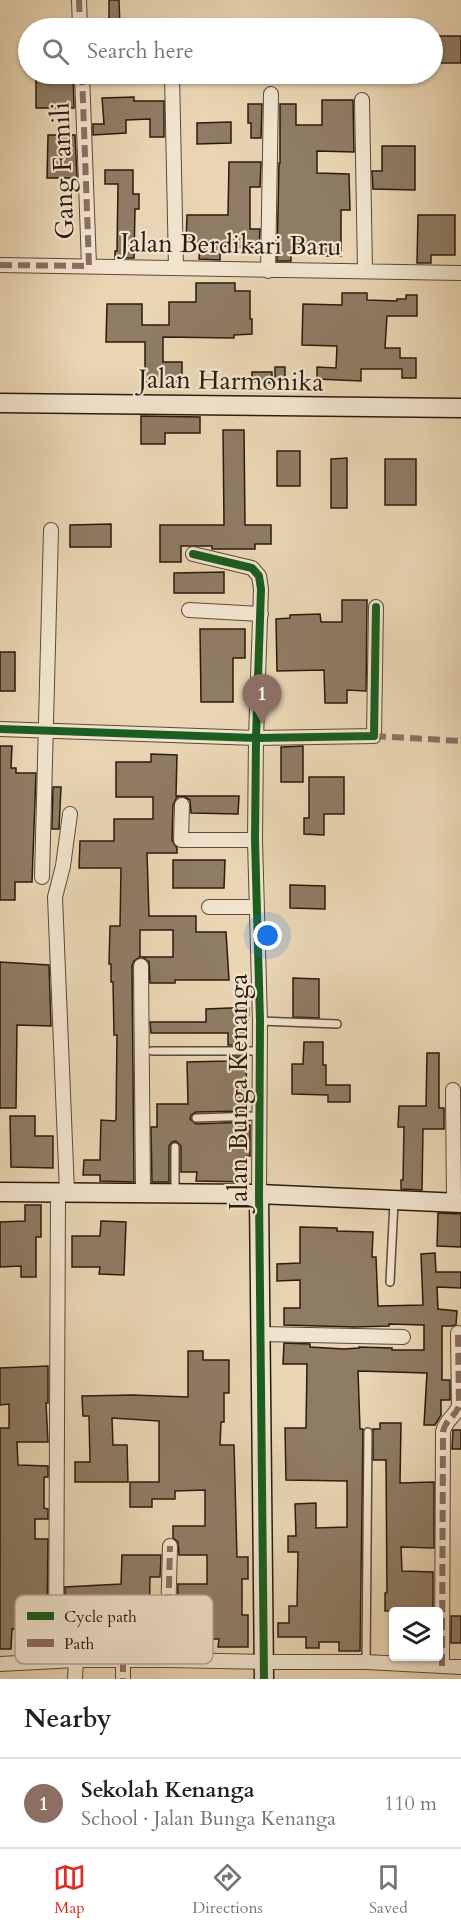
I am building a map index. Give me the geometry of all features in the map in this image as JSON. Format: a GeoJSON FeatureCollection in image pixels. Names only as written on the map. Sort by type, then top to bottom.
{"type":"FeatureCollection","features":[{"type":"Feature","properties":{"kind":"street"},"geometry":{"type":"LineString","coordinates":[[79,0],[80,18]]}},
{"type":"Feature","properties":{"kind":"street","name":"Gang Famili"},"geometry":{"type":"LineString","coordinates":[[82,84],[89,266]]}},
{"type":"Feature","properties":{"kind":"street"},"geometry":{"type":"LineString","coordinates":[[172,84],[176,268]]}},
{"type":"Feature","properties":{"kind":"street"},"geometry":{"type":"LineString","coordinates":[[268,271],[270,94]]}},
{"type":"Feature","properties":{"kind":"street"},"geometry":{"type":"LineString","coordinates":[[362,100],[365,270]]}},
{"type":"Feature","properties":{"kind":"street","name":"Jalan Berdikari Baru"},"geometry":{"type":"LineString","coordinates":[[0,265],[461,273]]}},
{"type":"Feature","properties":{"kind":"street","name":"Jalan Harmonika"},"geometry":{"type":"LineString","coordinates":[[0,403],[461,408]]}},
{"type":"Feature","properties":{"kind":"street"},"geometry":{"type":"LineString","coordinates":[[42,877],[51,530]]}},
{"type":"Feature","properties":{"kind":"street","name":"Jalan Bunga Kenanga"},"geometry":{"type":"LineString","coordinates":[[193,554],[252,568],[259,576],[261,590],[255,840],[260,1021],[259,1194],[264,1671]]}},
{"type":"Feature","properties":{"kind":"street"},"geometry":{"type":"LineString","coordinates":[[0,729],[256,738],[374,736],[376,607]]}},
{"type":"Feature","properties":{"kind":"street"},"geometry":{"type":"LineString","coordinates":[[189,610],[261,614]]}},
{"type":"Feature","properties":{"kind":"street"},"geometry":{"type":"LineString","coordinates":[[182,805],[180,840],[255,840]]}},
{"type":"Feature","properties":{"kind":"street"},"geometry":{"type":"LineString","coordinates":[[57,1595],[63,1192],[55,897],[63,866],[70,814]]}},
{"type":"Feature","properties":{"kind":"street"},"geometry":{"type":"LineString","coordinates":[[209,907],[257,908]]}},
{"type":"Feature","properties":{"kind":"street"},"geometry":{"type":"LineString","coordinates":[[141,966],[144,1194]]}},
{"type":"Feature","properties":{"kind":"street"},"geometry":{"type":"LineString","coordinates":[[0,1192],[259,1194],[457,1203],[453,1090]]}},
{"type":"Feature","properties":{"kind":"street"},"geometry":{"type":"LineString","coordinates":[[442,1666],[443,1432],[446,1423],[459,1406],[458,1333]]}},
{"type":"Feature","properties":{"kind":"street"},"geometry":{"type":"LineString","coordinates":[[261,1334],[403,1337]]}},
{"type":"Feature","properties":{"kind":"street"},"geometry":{"type":"LineString","coordinates":[[169,1595],[170,1546]]}},
{"type":"Feature","properties":{"kind":"street"},"geometry":{"type":"LineString","coordinates":[[202,1664],[264,1671],[366,1662],[461,1667]]}},
{"type":"Feature","properties":{"kind":"street"},"geometry":{"type":"LineString","coordinates":[[0,1664],[15,1663]]}},
{"type":"Feature","properties":{"kind":"street"},"geometry":{"type":"LineString","coordinates":[[75,1679],[76,1664]]}},
{"type":"Feature","properties":{"kind":"lane"},"geometry":{"type":"LineString","coordinates":[[260,1021],[337,1024]]}},
{"type":"Feature","properties":{"kind":"lane"},"geometry":{"type":"LineString","coordinates":[[152,1051],[260,1051]]}},
{"type":"Feature","properties":{"kind":"lane"},"geometry":{"type":"LineString","coordinates":[[196,1118],[260,1116]]}},
{"type":"Feature","properties":{"kind":"lane"},"geometry":{"type":"LineString","coordinates":[[175,1148],[175,1195]]}},
{"type":"Feature","properties":{"kind":"lane"},"geometry":{"type":"LineString","coordinates":[[390,1282],[394,1200]]}},
{"type":"Feature","properties":{"kind":"lane"},"geometry":{"type":"LineString","coordinates":[[366,1662],[368,1432]]}},
{"type":"Feature","properties":{"kind":"building"},"geometry":{"type":"Polygon","coordinates":[[[109,0],[119,0],[120,18],[109,18],[109,0]]]}},
{"type":"Feature","properties":{"kind":"building"},"geometry":{"type":"Polygon","coordinates":[[[443,36],[461,36],[461,63],[443,63],[443,36]]]}},
{"type":"Feature","properties":{"kind":"building"},"geometry":{"type":"Polygon","coordinates":[[[36,84],[73,84],[74,108],[36,108],[36,84]]]}},
{"type":"Feature","properties":{"kind":"building"},"geometry":{"type":"Polygon","coordinates":[[[134,97],[134,101],[164,101],[164,137],[150,137],[150,119],[126,120],[126,133],[93,135],[93,124],[104,124],[102,98],[134,97]]]}},
{"type":"Feature","properties":{"kind":"building"},"geometry":{"type":"Polygon","coordinates":[[[322,100],[353,100],[354,152],[317,151],[317,173],[349,174],[350,210],[341,210],[341,256],[322,256],[322,248],[291,247],[291,261],[277,261],[280,104],[296,104],[296,125],[322,125],[322,100]]]}},
{"type":"Feature","properties":{"kind":"building"},"geometry":{"type":"Polygon","coordinates":[[[248,104],[262,104],[261,138],[251,138],[248,104]]]}},
{"type":"Feature","properties":{"kind":"building"},"geometry":{"type":"Polygon","coordinates":[[[231,122],[231,143],[197,144],[197,123],[231,122]]]}},
{"type":"Feature","properties":{"kind":"building"},"geometry":{"type":"Polygon","coordinates":[[[48,135],[75,135],[77,178],[47,178],[48,135]]]}},
{"type":"Feature","properties":{"kind":"building"},"geometry":{"type":"Polygon","coordinates":[[[382,146],[415,146],[415,190],[373,189],[372,171],[382,171],[382,146]]]}},
{"type":"Feature","properties":{"kind":"building"},"geometry":{"type":"Polygon","coordinates":[[[229,162],[261,162],[260,187],[250,187],[250,229],[260,229],[259,248],[220,246],[220,260],[199,259],[200,244],[186,243],[187,215],[228,215],[229,162]]]}},
{"type":"Feature","properties":{"kind":"building"},"geometry":{"type":"Polygon","coordinates":[[[105,170],[133,170],[133,194],[139,194],[139,209],[135,209],[134,258],[115,258],[118,184],[105,184],[105,170]]]}},
{"type":"Feature","properties":{"kind":"building"},"geometry":{"type":"Polygon","coordinates":[[[418,215],[455,215],[455,255],[431,255],[431,263],[417,263],[418,215]]]}},
{"type":"Feature","properties":{"kind":"building"},"geometry":{"type":"Polygon","coordinates":[[[196,283],[235,283],[235,291],[250,291],[252,334],[234,335],[234,338],[163,337],[163,362],[182,362],[182,382],[145,382],[145,342],[106,342],[107,304],[142,304],[142,325],[169,325],[169,302],[196,302],[196,283]]]}},
{"type":"Feature","properties":{"kind":"building"},"geometry":{"type":"Polygon","coordinates":[[[342,293],[367,293],[367,300],[397,301],[397,299],[406,299],[406,295],[417,295],[417,316],[387,316],[385,348],[400,348],[400,358],[416,358],[416,378],[402,378],[402,369],[361,369],[361,381],[317,379],[317,367],[336,368],[337,346],[302,345],[303,304],[342,305],[342,293]]]}},
{"type":"Feature","properties":{"kind":"building"},"geometry":{"type":"Polygon","coordinates":[[[275,367],[285,367],[285,380],[275,380],[275,367]]]}},
{"type":"Feature","properties":{"kind":"building"},"geometry":{"type":"Polygon","coordinates":[[[252,372],[272,372],[272,383],[252,382],[252,372]]]}},
{"type":"Feature","properties":{"kind":"building"},"geometry":{"type":"Polygon","coordinates":[[[141,416],[200,417],[200,433],[165,433],[165,444],[141,444],[141,416]]]}},
{"type":"Feature","properties":{"kind":"building"},"geometry":{"type":"Polygon","coordinates":[[[223,430],[244,430],[245,525],[271,525],[271,544],[255,544],[255,549],[181,546],[181,562],[160,562],[160,525],[224,525],[223,430]]]}},
{"type":"Feature","properties":{"kind":"building"},"geometry":{"type":"Polygon","coordinates":[[[277,451],[300,451],[300,486],[277,486],[277,451]]]}},
{"type":"Feature","properties":{"kind":"building"},"geometry":{"type":"Polygon","coordinates":[[[347,458],[347,508],[331,508],[331,459],[347,458]]]}},
{"type":"Feature","properties":{"kind":"building"},"geometry":{"type":"Polygon","coordinates":[[[385,459],[416,459],[416,505],[385,505],[385,459]]]}},
{"type":"Feature","properties":{"kind":"building"},"geometry":{"type":"Polygon","coordinates":[[[111,524],[111,547],[70,547],[70,525],[111,524]]]}},
{"type":"Feature","properties":{"kind":"building"},"geometry":{"type":"Polygon","coordinates":[[[224,572],[224,593],[174,593],[174,573],[224,572]]]}},
{"type":"Feature","properties":{"kind":"building"},"geometry":{"type":"Polygon","coordinates":[[[342,600],[367,600],[366,691],[347,690],[347,703],[325,703],[324,670],[277,671],[276,619],[290,618],[290,615],[320,614],[321,622],[342,622],[342,600]]]}},
{"type":"Feature","properties":{"kind":"building"},"geometry":{"type":"Polygon","coordinates":[[[200,629],[245,629],[245,658],[233,658],[233,702],[201,702],[200,629]]]}},
{"type":"Feature","properties":{"kind":"building"},"geometry":{"type":"Polygon","coordinates":[[[0,652],[15,652],[15,691],[0,691],[0,652]]]}},
{"type":"Feature","properties":{"kind":"building"},"geometry":{"type":"Polygon","coordinates":[[[0,746],[12,746],[11,768],[16,768],[16,773],[36,773],[32,882],[15,882],[15,900],[0,900],[0,746]]]}},
{"type":"Feature","properties":{"kind":"building"},"geometry":{"type":"Polygon","coordinates":[[[303,746],[303,782],[281,782],[281,747],[303,746]]]}},
{"type":"Feature","properties":{"kind":"building"},"geometry":{"type":"Polygon","coordinates":[[[151,754],[177,755],[176,796],[183,796],[177,797],[173,805],[172,840],[177,853],[147,853],[149,916],[196,916],[196,932],[226,932],[229,980],[175,980],[175,983],[150,983],[149,962],[142,957],[173,957],[173,930],[140,930],[140,957],[134,961],[132,966],[134,1182],[100,1181],[100,1175],[83,1175],[84,1160],[100,1160],[101,1120],[115,1121],[116,1119],[117,1035],[114,1035],[113,982],[111,982],[111,964],[109,964],[110,926],[120,926],[121,868],[79,868],[80,841],[114,841],[114,819],[153,819],[153,797],[116,797],[116,762],[151,762],[151,754]]]}},
{"type":"Feature","properties":{"kind":"building"},"geometry":{"type":"Polygon","coordinates":[[[309,777],[344,777],[344,814],[324,814],[324,835],[304,834],[304,818],[309,818],[309,777]]]}},
{"type":"Feature","properties":{"kind":"building"},"geometry":{"type":"Polygon","coordinates":[[[53,787],[61,787],[59,829],[52,829],[53,787]]]}},
{"type":"Feature","properties":{"kind":"building"},"geometry":{"type":"Polygon","coordinates":[[[183,796],[239,796],[238,814],[191,813],[190,800],[183,796]]]}},
{"type":"Feature","properties":{"kind":"building"},"geometry":{"type":"Polygon","coordinates":[[[173,860],[225,860],[224,888],[173,888],[173,860]]]}},
{"type":"Feature","properties":{"kind":"building"},"geometry":{"type":"Polygon","coordinates":[[[290,885],[325,886],[325,909],[290,908],[290,885]]]}},
{"type":"Feature","properties":{"kind":"building"},"geometry":{"type":"Polygon","coordinates":[[[0,962],[49,965],[51,1026],[17,1025],[16,1108],[0,1108],[0,962]]]}},
{"type":"Feature","properties":{"kind":"building"},"geometry":{"type":"Polygon","coordinates":[[[293,978],[319,979],[319,1018],[293,1017],[293,978]]]}},
{"type":"Feature","properties":{"kind":"building"},"geometry":{"type":"Polygon","coordinates":[[[249,1008],[247,1038],[244,1038],[244,1045],[228,1045],[228,1033],[151,1033],[150,1022],[206,1022],[206,1009],[249,1008]]]}},
{"type":"Feature","properties":{"kind":"building"},"geometry":{"type":"Polygon","coordinates":[[[304,1042],[323,1042],[326,1085],[350,1085],[350,1102],[328,1102],[328,1095],[292,1094],[292,1064],[303,1064],[304,1042]]]}},
{"type":"Feature","properties":{"kind":"building"},"geometry":{"type":"Polygon","coordinates":[[[427,1053],[439,1053],[439,1108],[444,1108],[444,1129],[423,1129],[422,1190],[401,1189],[404,1127],[398,1127],[399,1106],[426,1106],[427,1053]]]}},
{"type":"Feature","properties":{"kind":"building"},"geometry":{"type":"Polygon","coordinates":[[[228,1057],[244,1057],[246,1061],[247,1111],[196,1112],[191,1115],[190,1119],[196,1124],[247,1122],[247,1125],[250,1125],[247,1182],[196,1181],[197,1172],[181,1172],[181,1146],[176,1141],[169,1146],[169,1182],[152,1182],[151,1127],[157,1127],[157,1104],[188,1104],[187,1062],[228,1061],[228,1057]]]}},
{"type":"Feature","properties":{"kind":"building"},"geometry":{"type":"Polygon","coordinates":[[[10,1116],[35,1116],[35,1136],[53,1136],[53,1168],[11,1167],[10,1116]]]}},
{"type":"Feature","properties":{"kind":"building"},"geometry":{"type":"Polygon","coordinates":[[[25,1205],[41,1205],[41,1237],[36,1237],[36,1277],[21,1277],[21,1266],[0,1267],[0,1222],[25,1221],[25,1205]]]}},
{"type":"Feature","properties":{"kind":"building"},"geometry":{"type":"Polygon","coordinates":[[[438,1213],[461,1214],[461,1247],[437,1246],[438,1213]]]}},
{"type":"Feature","properties":{"kind":"building"},"geometry":{"type":"Polygon","coordinates":[[[101,1221],[126,1222],[124,1275],[99,1274],[100,1267],[72,1267],[72,1236],[100,1236],[101,1221]]]}},
{"type":"Feature","properties":{"kind":"building"},"geometry":{"type":"Polygon","coordinates":[[[300,1227],[373,1232],[372,1257],[376,1257],[378,1306],[423,1305],[421,1254],[435,1253],[436,1272],[461,1272],[461,1288],[437,1287],[438,1309],[457,1311],[456,1325],[442,1326],[442,1380],[450,1380],[450,1400],[441,1400],[441,1415],[435,1425],[424,1425],[427,1373],[358,1371],[360,1429],[363,1429],[360,1651],[339,1651],[339,1642],[319,1642],[319,1648],[306,1648],[306,1637],[278,1637],[278,1623],[289,1623],[289,1606],[297,1606],[298,1552],[288,1552],[288,1536],[296,1536],[295,1504],[316,1503],[316,1528],[347,1527],[347,1481],[286,1480],[285,1428],[306,1428],[307,1364],[283,1364],[284,1343],[344,1349],[359,1347],[424,1350],[424,1325],[389,1324],[389,1326],[354,1327],[284,1325],[284,1308],[300,1308],[300,1280],[277,1281],[277,1264],[300,1263],[300,1227]]]}},
{"type":"Feature","properties":{"kind":"building"},"geometry":{"type":"Polygon","coordinates":[[[188,1351],[203,1351],[203,1360],[229,1360],[229,1393],[224,1393],[224,1422],[221,1422],[220,1445],[234,1445],[237,1557],[248,1557],[248,1579],[242,1579],[242,1615],[248,1615],[248,1647],[218,1647],[219,1639],[213,1639],[213,1595],[178,1595],[178,1584],[207,1584],[207,1555],[179,1555],[178,1542],[173,1538],[173,1526],[205,1526],[205,1490],[175,1491],[175,1499],[152,1499],[152,1507],[130,1507],[130,1482],[159,1482],[159,1421],[112,1418],[113,1445],[127,1445],[128,1482],[75,1482],[75,1462],[90,1462],[89,1416],[83,1416],[82,1396],[188,1397],[188,1351]]]}},
{"type":"Feature","properties":{"kind":"building"},"geometry":{"type":"Polygon","coordinates":[[[48,1366],[48,1403],[46,1403],[48,1442],[17,1442],[18,1465],[48,1466],[48,1477],[44,1477],[44,1508],[48,1509],[48,1519],[35,1519],[35,1539],[48,1539],[47,1595],[15,1595],[15,1629],[12,1629],[11,1649],[0,1649],[0,1428],[9,1428],[9,1404],[0,1405],[0,1368],[48,1366]]]}},
{"type":"Feature","properties":{"kind":"building"},"geometry":{"type":"Polygon","coordinates":[[[380,1423],[401,1423],[400,1483],[434,1482],[434,1548],[401,1547],[402,1571],[433,1572],[433,1607],[389,1607],[389,1611],[385,1611],[385,1593],[387,1593],[386,1460],[373,1460],[373,1429],[380,1429],[380,1423]]]}},
{"type":"Feature","properties":{"kind":"building"},"geometry":{"type":"Polygon","coordinates":[[[453,1430],[461,1430],[461,1449],[452,1449],[453,1430]]]}},
{"type":"Feature","properties":{"kind":"building"},"geometry":{"type":"Polygon","coordinates":[[[122,1555],[161,1555],[160,1577],[150,1577],[150,1595],[65,1595],[65,1587],[121,1584],[122,1555]]]}},
{"type":"Feature","properties":{"kind":"building"},"geometry":{"type":"Polygon","coordinates":[[[451,1616],[461,1616],[461,1643],[451,1643],[451,1616]]]}},
{"type":"Feature","properties":{"kind":"marked path"},"geometry":{"type":"LineString","coordinates":[[79,0],[80,18]]}},
{"type":"Feature","properties":{"kind":"marked path"},"geometry":{"type":"LineString","coordinates":[[0,265],[89,266],[82,84]]}},
{"type":"Feature","properties":{"kind":"marked path"},"geometry":{"type":"LineString","coordinates":[[374,736],[461,741]]}},
{"type":"Feature","properties":{"kind":"marked path"},"geometry":{"type":"LineString","coordinates":[[442,1666],[443,1432],[459,1406],[458,1333]]}},
{"type":"Feature","properties":{"kind":"marked path"},"geometry":{"type":"LineString","coordinates":[[169,1595],[170,1546]]}},
{"type":"Feature","properties":{"kind":"marked path"},"geometry":{"type":"LineString","coordinates":[[123,1664],[123,1679]]}},
{"type":"Feature","properties":{"kind":"cycle path"},"geometry":{"type":"LineString","coordinates":[[193,554],[252,568],[259,576],[261,589],[255,840],[260,1021],[259,1194],[264,1679]]}},
{"type":"Feature","properties":{"kind":"cycle path"},"geometry":{"type":"LineString","coordinates":[[0,729],[256,738],[374,736],[376,607]]}},
{"type":"Feature","properties":{"kind":"place","name":"Sekolah Kenanga"},"geometry":{"type":"Point","coordinates":[262,724]}}]}
